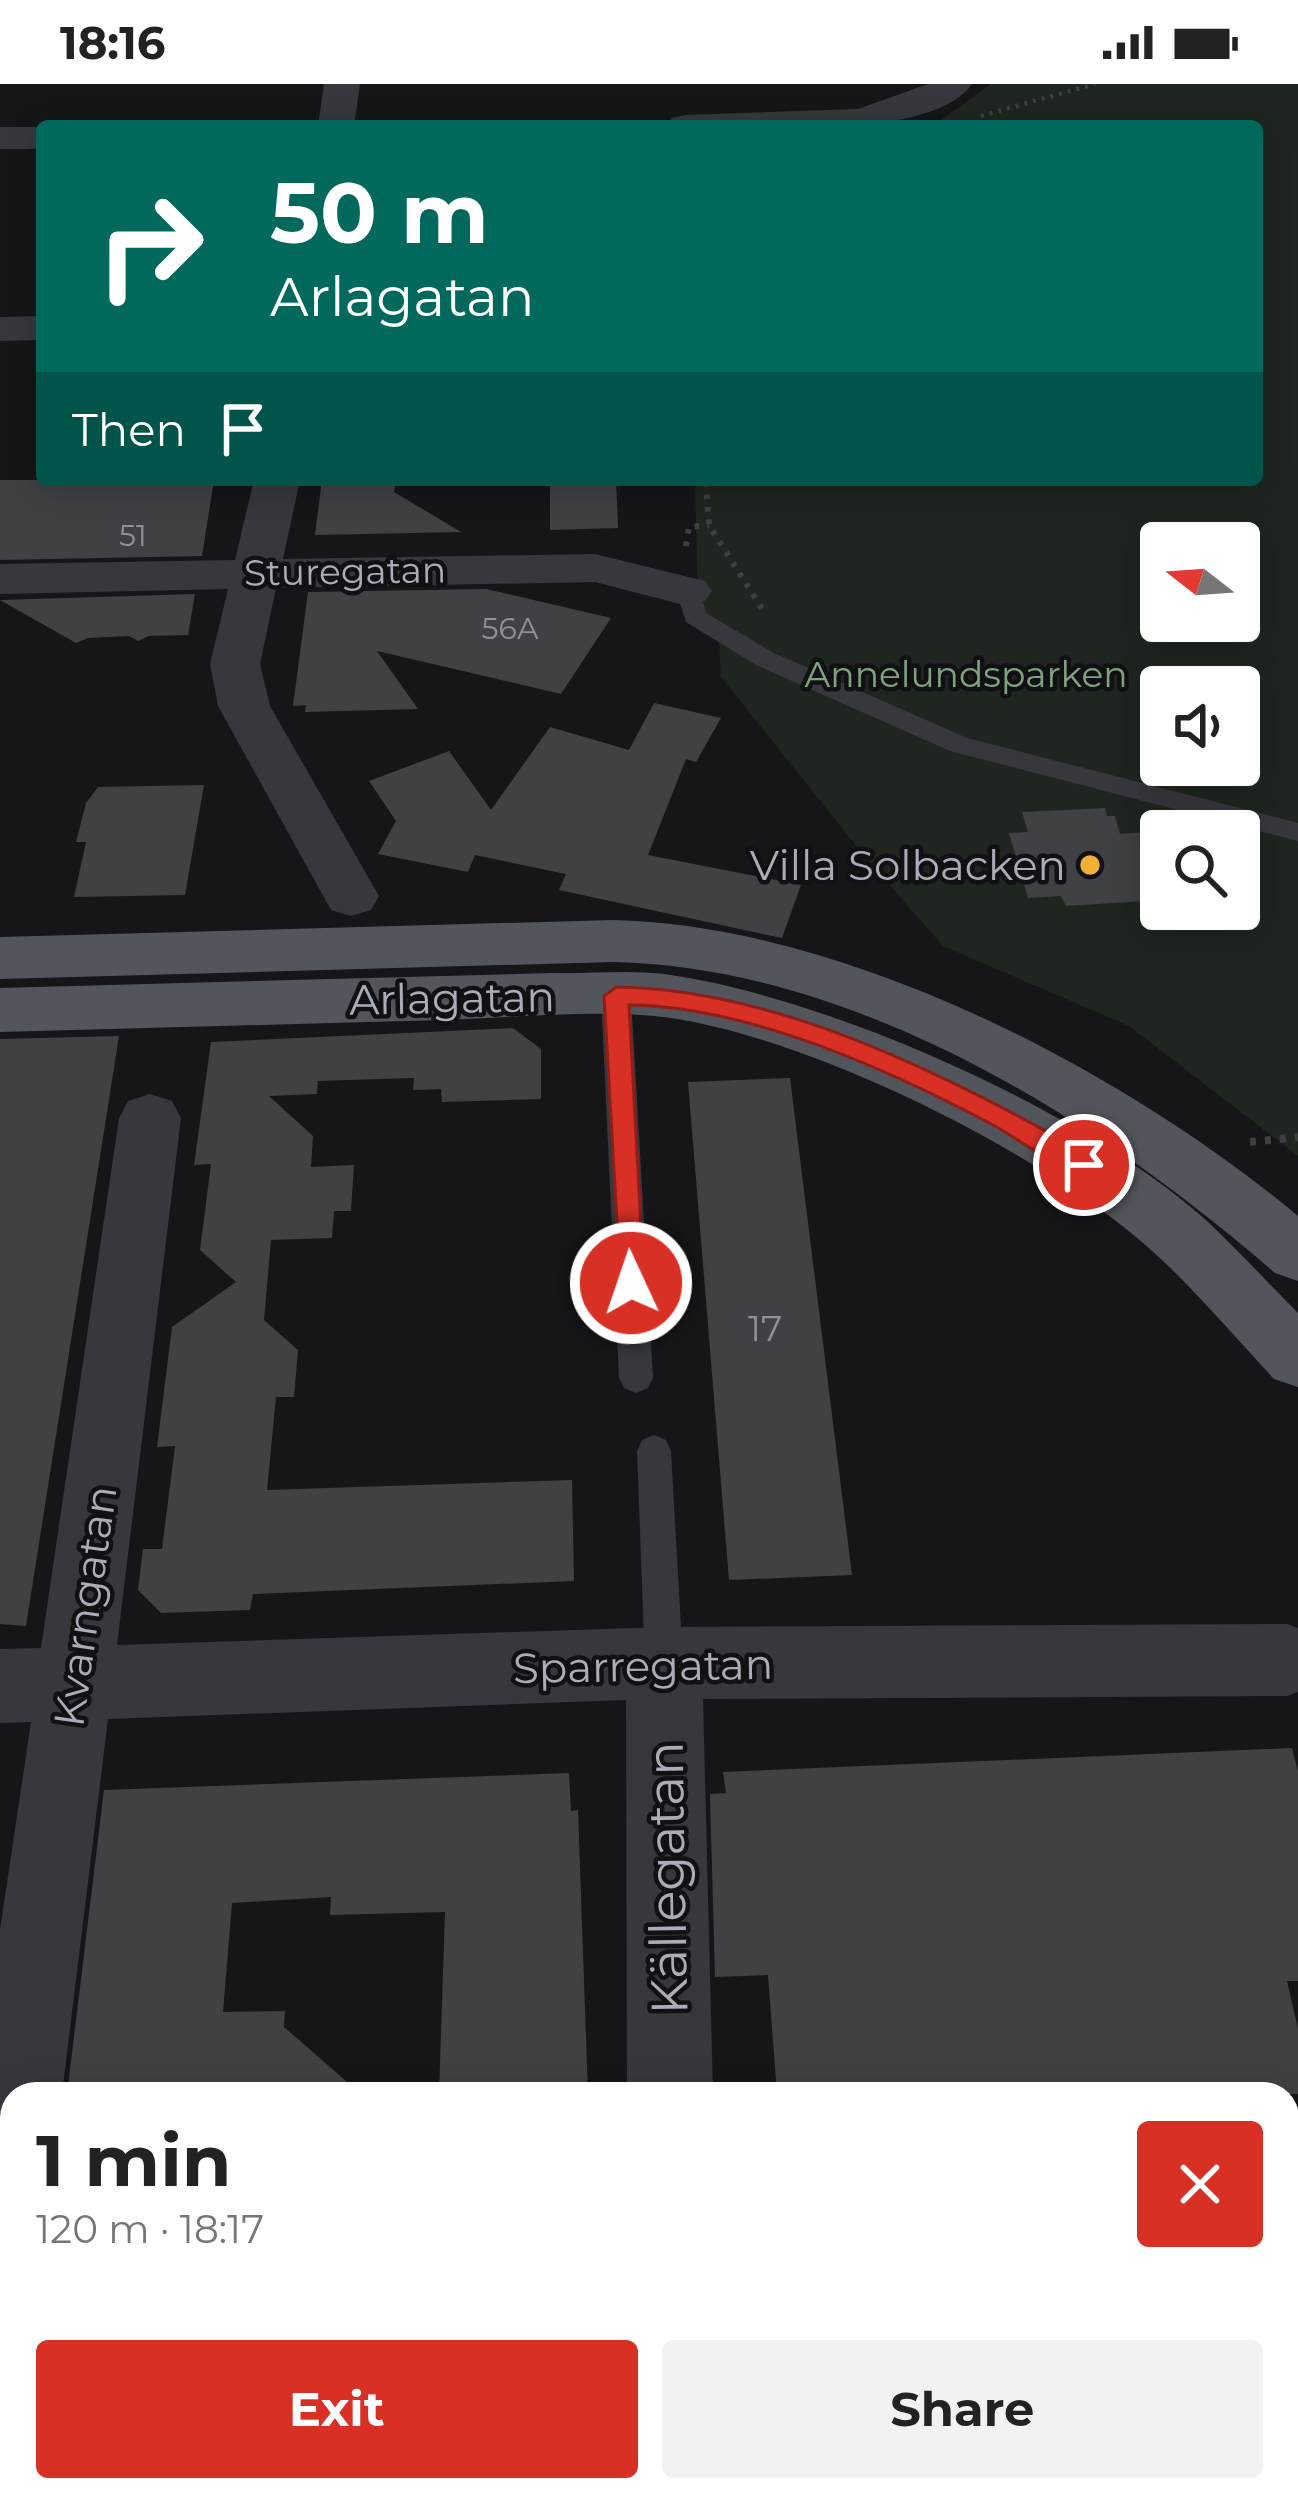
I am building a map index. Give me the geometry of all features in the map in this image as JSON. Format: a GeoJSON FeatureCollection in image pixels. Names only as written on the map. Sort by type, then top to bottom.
{"type":"FeatureCollection","features":[{"type":"Feature","properties":{"kind":"main road","name":"Arlagatan"},"geometry":{"type":"LineString","coordinates":[[0,958],[454,944],[676,945],[779,969],[910,1014],[1042,1074],[1133,1124],[1246,1206],[1298,1254]]}},
{"type":"Feature","properties":{"kind":"main road","name":"Arlagatan"},"geometry":{"type":"LineString","coordinates":[[0,1010],[459,995],[669,996],[755,1017],[879,1060],[1002,1118],[1084,1165],[1183,1239],[1276,1334],[1298,1393]]}},
{"type":"Feature","properties":{"kind":"street"},"geometry":{"type":"LineString","coordinates":[[337,120],[343,84]]}},
{"type":"Feature","properties":{"kind":"street"},"geometry":{"type":"LineString","coordinates":[[835,120],[911,109],[954,84]]}},
{"type":"Feature","properties":{"kind":"street"},"geometry":{"type":"LineString","coordinates":[[0,138],[36,138]]}},
{"type":"Feature","properties":{"kind":"street"},"geometry":{"type":"LineString","coordinates":[[0,329],[36,328]]}},
{"type":"Feature","properties":{"kind":"street"},"geometry":{"type":"LineString","coordinates":[[276,486],[236,664],[244,706],[352,896]]}},
{"type":"Feature","properties":{"kind":"street","name":"Sturegatan"},"geometry":{"type":"LineString","coordinates":[[0,579],[595,568],[688,591]]}},
{"type":"Feature","properties":{"kind":"street","name":"Kvarngatan"},"geometry":{"type":"LineString","coordinates":[[20,2082],[38,1684],[150,1118]]}},
{"type":"Feature","properties":{"kind":"street","name":"Sparregatan"},"geometry":{"type":"LineString","coordinates":[[38,1684],[664,1663],[1287,1660]]}},
{"type":"Feature","properties":{"kind":"street","name":"Källegatan"},"geometry":{"type":"LineString","coordinates":[[664,1663],[670,2082]]}},
{"type":"Feature","properties":{"kind":"lane"},"geometry":{"type":"LineString","coordinates":[[688,591],[695,617],[765,659],[959,745],[1298,832]]}},
{"type":"Feature","properties":{"kind":"lane"},"geometry":{"type":"LineString","coordinates":[[616,996],[636,1378]]}},
{"type":"Feature","properties":{"kind":"lane"},"geometry":{"type":"LineString","coordinates":[[653,1451],[664,1663]]}},
{"type":"Feature","properties":{"kind":"path"},"geometry":{"type":"LineString","coordinates":[[971,120],[1095,84]]}},
{"type":"Feature","properties":{"kind":"path"},"geometry":{"type":"LineString","coordinates":[[706,486],[709,525],[769,619]]}},
{"type":"Feature","properties":{"kind":"green space","name":"Annelundsparken"},"geometry":{"type":"Polygon","coordinates":[[[991,84],[1298,84],[1298,1156],[1129,1026],[943,946],[721,677],[718,621],[698,608],[695,486],[1263,486],[1263,120],[941,120],[991,84]]]}},
{"type":"Feature","properties":{"kind":"building"},"geometry":{"type":"Polygon","coordinates":[[[0,480],[36,480],[36,486],[213,486],[202,556],[0,560],[0,480]]]}},
{"type":"Feature","properties":{"kind":"building"},"geometry":{"type":"Polygon","coordinates":[[[321,486],[395,486],[394,492],[461,532],[315,535],[321,486]]]}},
{"type":"Feature","properties":{"kind":"building"},"geometry":{"type":"Polygon","coordinates":[[[550,486],[616,486],[618,528],[550,530],[550,486]]]}},
{"type":"Feature","properties":{"kind":"building"},"geometry":{"type":"Polygon","coordinates":[[[486,589],[611,618],[561,694],[377,651],[418,709],[305,712],[306,705],[293,706],[308,592],[486,589]]]}},
{"type":"Feature","properties":{"kind":"building"},"geometry":{"type":"Polygon","coordinates":[[[195,594],[188,635],[149,636],[138,641],[129,636],[88,638],[76,643],[0,600],[195,594]]]}},
{"type":"Feature","properties":{"kind":"building"},"geometry":{"type":"Polygon","coordinates":[[[654,703],[721,718],[696,762],[686,759],[648,855],[801,885],[782,938],[559,890],[566,874],[475,855],[468,872],[378,854],[396,821],[369,781],[449,751],[491,810],[550,727],[629,750],[654,703]]]}},
{"type":"Feature","properties":{"kind":"building"},"geometry":{"type":"Polygon","coordinates":[[[204,785],[185,895],[74,897],[86,842],[76,842],[86,803],[98,787],[204,785]]]}},
{"type":"Feature","properties":{"kind":"building","name":"Villa Solbacken"},"geometry":{"type":"Polygon","coordinates":[[[1105,808],[1107,816],[1115,816],[1120,834],[1140,833],[1140,901],[1066,906],[1061,896],[1028,898],[1009,833],[1028,832],[1022,812],[1105,808]]]}},
{"type":"Feature","properties":{"kind":"building"},"geometry":{"type":"Polygon","coordinates":[[[513,1028],[541,1049],[541,1099],[442,1102],[441,1089],[413,1090],[414,1078],[318,1081],[317,1094],[269,1096],[313,1136],[311,1167],[354,1165],[351,1211],[334,1211],[332,1238],[271,1240],[264,1320],[298,1350],[294,1397],[276,1397],[267,1490],[572,1480],[574,1581],[253,1594],[250,1610],[161,1613],[138,1590],[143,1549],[162,1549],[175,1446],[157,1447],[172,1327],[236,1282],[200,1250],[211,1164],[194,1165],[211,1042],[513,1028]]]}},
{"type":"Feature","properties":{"kind":"building"},"geometry":{"type":"Polygon","coordinates":[[[119,1036],[26,1626],[0,1624],[0,1039],[119,1036]]]}},
{"type":"Feature","properties":{"kind":"building"},"geometry":{"type":"Polygon","coordinates":[[[790,1078],[852,1575],[729,1580],[688,1082],[790,1078]]]}},
{"type":"Feature","properties":{"kind":"building"},"geometry":{"type":"Polygon","coordinates":[[[1292,1748],[1298,1772],[1298,1981],[1287,1981],[1298,2029],[1298,2082],[776,2082],[768,1975],[715,1977],[710,1794],[726,1793],[723,1772],[1292,1748]]]}},
{"type":"Feature","properties":{"kind":"building"},"geometry":{"type":"Polygon","coordinates":[[[569,1773],[571,1811],[578,1810],[588,2082],[439,2082],[445,1912],[330,1915],[331,1897],[232,1903],[223,2012],[285,2011],[284,2027],[347,2082],[68,2082],[104,1790],[569,1773]]]}},
{"type":"Feature","properties":{"kind":"place","name":"Villa Solbacken"},"geometry":{"type":"Point","coordinates":[1090,865]}},
{"type":"Feature","properties":{"kind":"route"},"geometry":{"type":"LineString","coordinates":[[631,1283],[616,996],[669,996],[755,1017],[879,1060],[1002,1118],[1084,1165]]}}]}
